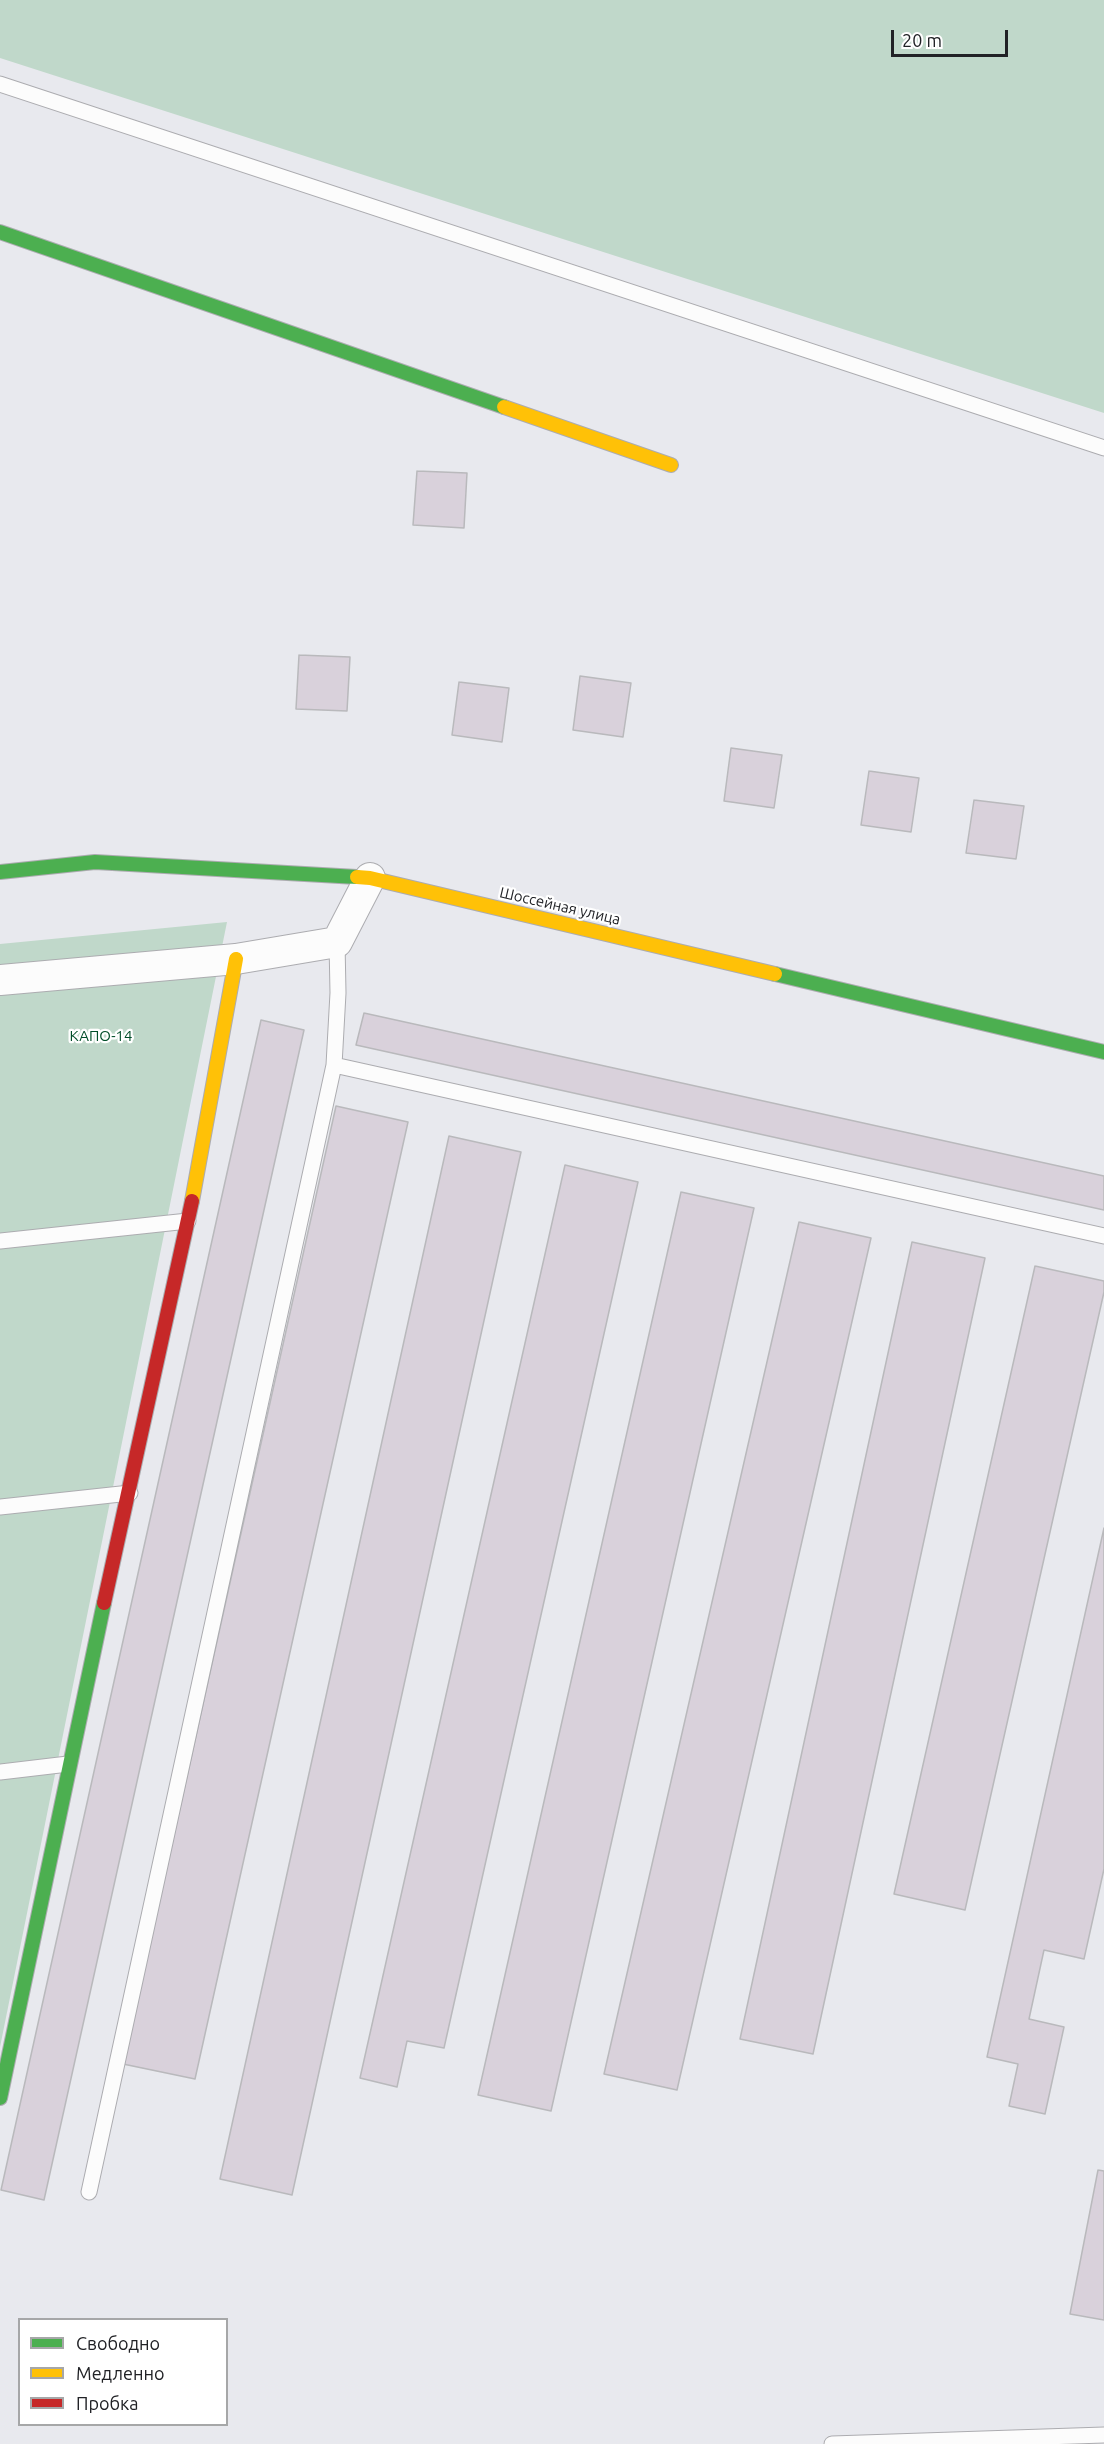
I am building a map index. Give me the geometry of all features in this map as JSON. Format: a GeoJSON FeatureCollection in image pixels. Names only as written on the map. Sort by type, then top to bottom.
{"type":"FeatureCollection","features":[{"type":"Feature","properties":{"kind":"street"},"geometry":{"type":"LineString","coordinates":[[0,232],[671,465]]}},
{"type":"Feature","properties":{"kind":"street","name":"Шоссейная улица"},"geometry":{"type":"LineString","coordinates":[[0,872],[95,862],[370,878],[1104,1052]]}},
{"type":"Feature","properties":{"kind":"street"},"geometry":{"type":"LineString","coordinates":[[0,980],[236,959],[337,942],[370,878]]}},
{"type":"Feature","properties":{"kind":"street"},"geometry":{"type":"LineString","coordinates":[[0,2098],[6,2042],[130,1492],[188,1221],[236,959]]}},
{"type":"Feature","properties":{"kind":"lane"},"geometry":{"type":"LineString","coordinates":[[0,84],[1104,448]]}},
{"type":"Feature","properties":{"kind":"lane"},"geometry":{"type":"LineString","coordinates":[[89,2192],[334,1065],[338,993],[337,942]]}},
{"type":"Feature","properties":{"kind":"lane"},"geometry":{"type":"LineString","coordinates":[[334,1065],[1104,1236]]}},
{"type":"Feature","properties":{"kind":"lane"},"geometry":{"type":"LineString","coordinates":[[0,1241],[188,1221]]}},
{"type":"Feature","properties":{"kind":"lane"},"geometry":{"type":"LineString","coordinates":[[0,1507],[130,1492]]}},
{"type":"Feature","properties":{"kind":"lane"},"geometry":{"type":"LineString","coordinates":[[0,1772],[68,1764]]}},
{"type":"Feature","properties":{"kind":"lane"},"geometry":{"type":"LineString","coordinates":[[832,2444],[1104,2435]]}},
{"type":"Feature","properties":{"kind":"green space"},"geometry":{"type":"Polygon","coordinates":[[[0,0],[1104,0],[1104,413],[0,58],[0,0]]]}},
{"type":"Feature","properties":{"kind":"green space","name":"КАПО-14"},"geometry":{"type":"Polygon","coordinates":[[[227,922],[0,2047],[0,944],[227,922]]]}},
{"type":"Feature","properties":{"kind":"building"},"geometry":{"type":"Polygon","coordinates":[[[417,471],[467,473],[464,528],[413,525],[417,471]]]}},
{"type":"Feature","properties":{"kind":"building"},"geometry":{"type":"Polygon","coordinates":[[[299,655],[350,657],[347,711],[296,709],[299,655]]]}},
{"type":"Feature","properties":{"kind":"building"},"geometry":{"type":"Polygon","coordinates":[[[580,676],[631,683],[623,737],[573,730],[580,676]]]}},
{"type":"Feature","properties":{"kind":"building"},"geometry":{"type":"Polygon","coordinates":[[[459,682],[509,688],[502,742],[452,735],[459,682]]]}},
{"type":"Feature","properties":{"kind":"building"},"geometry":{"type":"Polygon","coordinates":[[[731,748],[782,755],[774,808],[724,801],[731,748]]]}},
{"type":"Feature","properties":{"kind":"building"},"geometry":{"type":"Polygon","coordinates":[[[869,771],[919,778],[911,832],[861,825],[869,771]]]}},
{"type":"Feature","properties":{"kind":"building"},"geometry":{"type":"Polygon","coordinates":[[[974,800],[1024,806],[1016,859],[966,853],[974,800]]]}},
{"type":"Feature","properties":{"kind":"building"},"geometry":{"type":"Polygon","coordinates":[[[364,1013],[1104,1176],[1104,1210],[356,1045],[364,1013]]]}},
{"type":"Feature","properties":{"kind":"building"},"geometry":{"type":"Polygon","coordinates":[[[261,1020],[304,1030],[44,2200],[1,2190],[261,1020]]]}},
{"type":"Feature","properties":{"kind":"building"},"geometry":{"type":"Polygon","coordinates":[[[336,1106],[408,1122],[195,2079],[123,2064],[336,1106]]]}},
{"type":"Feature","properties":{"kind":"building"},"geometry":{"type":"Polygon","coordinates":[[[449,1136],[521,1152],[292,2195],[220,2179],[449,1136]]]}},
{"type":"Feature","properties":{"kind":"building"},"geometry":{"type":"Polygon","coordinates":[[[565,1165],[638,1182],[444,2048],[407,2041],[397,2087],[360,2078],[565,1165]]]}},
{"type":"Feature","properties":{"kind":"building"},"geometry":{"type":"Polygon","coordinates":[[[681,1192],[754,1208],[551,2111],[478,2095],[681,1192]]]}},
{"type":"Feature","properties":{"kind":"building"},"geometry":{"type":"Polygon","coordinates":[[[799,1222],[871,1238],[677,2090],[604,2074],[799,1222]]]}},
{"type":"Feature","properties":{"kind":"building"},"geometry":{"type":"Polygon","coordinates":[[[912,1242],[985,1258],[813,2054],[740,2039],[912,1242]]]}},
{"type":"Feature","properties":{"kind":"building"},"geometry":{"type":"Polygon","coordinates":[[[1035,1266],[1104,1281],[1104,1292],[965,1910],[894,1894],[1035,1266]]]}},
{"type":"Feature","properties":{"kind":"building"},"geometry":{"type":"Polygon","coordinates":[[[1104,1528],[1104,1869],[1084,1959],[1044,1950],[1029,2019],[1064,2027],[1045,2114],[1009,2106],[1018,2064],[987,2057],[1104,1528]]]}},
{"type":"Feature","properties":{"kind":"building"},"geometry":{"type":"Polygon","coordinates":[[[1098,2170],[1104,2171],[1104,2320],[1070,2314],[1098,2170]]]}},
{"type":"Feature","properties":{"kind":"traffic: fast"},"geometry":{"type":"LineString","coordinates":[[0,232],[504,407]]}},
{"type":"Feature","properties":{"kind":"traffic: fast"},"geometry":{"type":"LineString","coordinates":[[0,872],[95,862],[357,877]]}},
{"type":"Feature","properties":{"kind":"traffic: fast"},"geometry":{"type":"LineString","coordinates":[[775,974],[1104,1052]]}},
{"type":"Feature","properties":{"kind":"traffic: fast"},"geometry":{"type":"LineString","coordinates":[[0,2098],[104,1603]]}},
{"type":"Feature","properties":{"kind":"traffic: slow"},"geometry":{"type":"LineString","coordinates":[[504,407],[671,465]]}},
{"type":"Feature","properties":{"kind":"traffic: slow"},"geometry":{"type":"LineString","coordinates":[[357,877],[370,878],[775,974]]}},
{"type":"Feature","properties":{"kind":"traffic: slow"},"geometry":{"type":"LineString","coordinates":[[192,1201],[236,959]]}},
{"type":"Feature","properties":{"kind":"traffic: jam"},"geometry":{"type":"LineString","coordinates":[[104,1603],[192,1201]]}}]}
